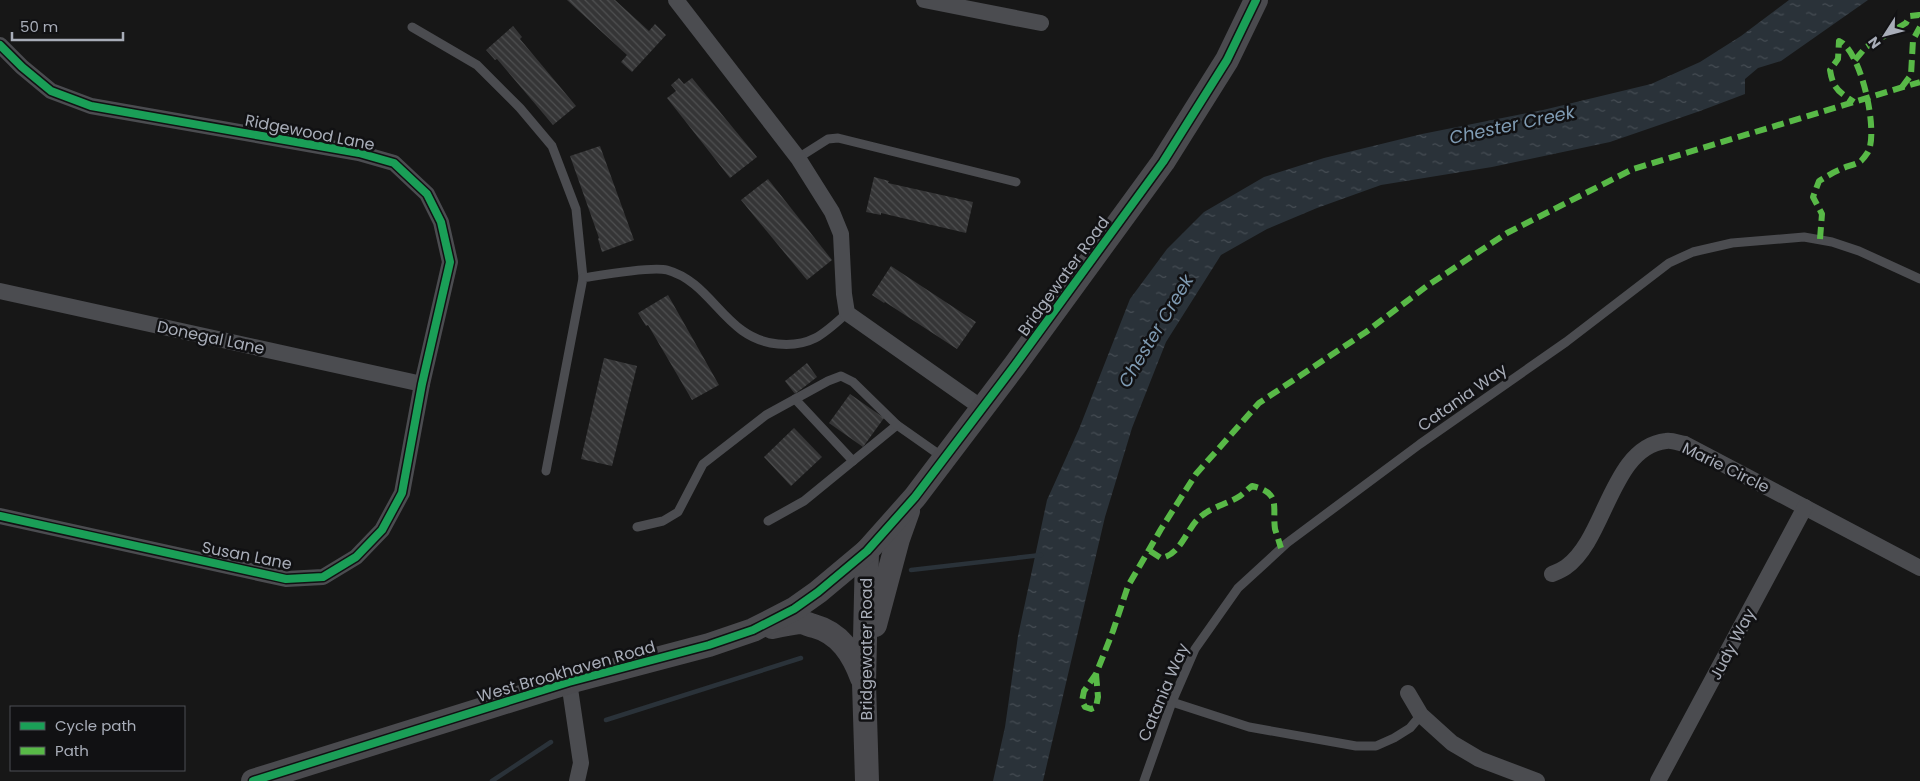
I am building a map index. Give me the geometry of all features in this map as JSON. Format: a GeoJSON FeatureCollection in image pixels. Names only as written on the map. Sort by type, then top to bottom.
{"type":"FeatureCollection","features":[{"type":"Feature","properties":{"kind":"street"},"geometry":{"type":"LineString","coordinates":[[676,0],[798,158],[832,212],[841,234],[844,294],[847,313],[982,408]]}},
{"type":"Feature","properties":{"kind":"street"},"geometry":{"type":"LineString","coordinates":[[924,0],[1041,23]]}},
{"type":"Feature","properties":{"kind":"street","name":"Bridgewater Road"},"geometry":{"type":"LineString","coordinates":[[867,781],[864,683],[867,551],[915,497],[945,458],[1163,162],[1227,60],[1256,0]]}},
{"type":"Feature","properties":{"kind":"street","name":"Ridgewood Lane"},"geometry":{"type":"LineString","coordinates":[[0,45],[22,68],[51,91],[90,106],[358,153],[394,163],[426,194],[441,222],[450,262],[422,384]]}},
{"type":"Feature","properties":{"kind":"street","name":"Donegal Lane"},"geometry":{"type":"LineString","coordinates":[[0,291],[422,384]]}},
{"type":"Feature","properties":{"kind":"street","name":"Susan Lane"},"geometry":{"type":"LineString","coordinates":[[0,516],[286,579],[322,577],[356,557],[382,530],[402,493],[422,384]]}},
{"type":"Feature","properties":{"kind":"street","name":"Marie Circle"},"geometry":{"type":"LineString","coordinates":[[1552,574],[1566,567],[1583,550],[1633,458],[1647,447],[1667,441],[1685,444],[1920,568]]}},
{"type":"Feature","properties":{"kind":"street"},"geometry":{"type":"LineString","coordinates":[[864,683],[871,640],[883,592],[898,539],[915,497]]}},
{"type":"Feature","properties":{"kind":"street","name":"Judy Way"},"geometry":{"type":"LineString","coordinates":[[1658,781],[1805,507]]}},
{"type":"Feature","properties":{"kind":"street","name":"West Brookhaven Road"},"geometry":{"type":"LineString","coordinates":[[253,781],[569,682],[709,645],[753,630],[802,603],[867,551]]}},
{"type":"Feature","properties":{"kind":"street"},"geometry":{"type":"LineString","coordinates":[[753,630],[801,622],[818,627],[841,641],[856,663],[864,683]]}},
{"type":"Feature","properties":{"kind":"street","name":"West Brookhaven Road"},"geometry":{"type":"LineString","coordinates":[[569,682],[581,763],[577,781]]}},
{"type":"Feature","properties":{"kind":"street"},"geometry":{"type":"LineString","coordinates":[[1408,693],[1421,715],[1452,743],[1479,759],[1537,781]]}},
{"type":"Feature","properties":{"kind":"lane"},"geometry":{"type":"LineString","coordinates":[[412,28],[477,65],[520,108],[552,146],[576,209],[583,278],[546,471]]}},
{"type":"Feature","properties":{"kind":"lane"},"geometry":{"type":"LineString","coordinates":[[798,158],[828,139],[838,138],[1016,182]]}},
{"type":"Feature","properties":{"kind":"lane","name":"Catania Way"},"geometry":{"type":"LineString","coordinates":[[1144,781],[1172,702],[1196,649],[1220,611],[1238,588],[1287,543],[1420,444],[1566,342],[1669,263],[1693,252],[1732,243],[1804,237],[1832,242],[1859,251],[1920,279]]}},
{"type":"Feature","properties":{"kind":"lane"},"geometry":{"type":"LineString","coordinates":[[583,278],[665,270],[682,276],[701,290],[732,324],[749,336],[764,343],[798,345],[813,341],[847,313]]}},
{"type":"Feature","properties":{"kind":"lane"},"geometry":{"type":"LineString","coordinates":[[637,528],[663,521],[678,512],[703,464],[766,415],[828,381],[842,376],[853,382],[897,425],[945,458]]}},
{"type":"Feature","properties":{"kind":"lane"},"geometry":{"type":"LineString","coordinates":[[795,399],[852,461]]}},
{"type":"Feature","properties":{"kind":"lane"},"geometry":{"type":"LineString","coordinates":[[768,521],[804,501],[897,425]]}},
{"type":"Feature","properties":{"kind":"lane"},"geometry":{"type":"LineString","coordinates":[[1172,702],[1249,727],[1356,746],[1376,746],[1394,738],[1410,728],[1421,715]]}},
{"type":"Feature","properties":{"kind":"water","name":"Chester Creek"},"geometry":{"type":"Polygon","coordinates":[[[1789,0],[1868,0],[1781,61],[1758,68],[1745,79],[1745,94],[1610,142],[1492,167],[1381,185],[1317,208],[1267,229],[1221,255],[1166,342],[1132,428],[1105,517],[1043,781],[993,781],[1005,727],[1018,636],[1047,500],[1079,429],[1130,299],[1167,249],[1204,212],[1264,177],[1324,158],[1422,134],[1543,110],[1651,84],[1700,62],[1741,36],[1789,0]]]}},
{"type":"Feature","properties":{"kind":"building"},"geometry":{"type":"Polygon","coordinates":[[[567,0],[615,0],[649,31],[655,24],[666,35],[632,72],[621,62],[627,55],[567,0]]]}},
{"type":"Feature","properties":{"kind":"building"},"geometry":{"type":"Polygon","coordinates":[[[513,26],[522,37],[520,39],[576,106],[553,125],[497,59],[495,60],[486,50],[513,26]]]}},
{"type":"Feature","properties":{"kind":"building"},"geometry":{"type":"Polygon","coordinates":[[[679,78],[684,84],[692,78],[757,157],[730,178],[667,98],[676,91],[671,85],[679,78]]]}},
{"type":"Feature","properties":{"kind":"building"},"geometry":{"type":"Polygon","coordinates":[[[600,146],[634,240],[602,252],[599,238],[570,156],[600,146]]]}},
{"type":"Feature","properties":{"kind":"building"},"geometry":{"type":"Polygon","coordinates":[[[874,177],[889,181],[888,183],[973,202],[966,233],[881,213],[881,215],[866,212],[874,177]]]}},
{"type":"Feature","properties":{"kind":"building"},"geometry":{"type":"Polygon","coordinates":[[[768,179],[832,260],[807,280],[741,200],[768,179]]]}},
{"type":"Feature","properties":{"kind":"building"},"geometry":{"type":"Polygon","coordinates":[[[891,266],[976,322],[957,349],[872,295],[891,266]]]}},
{"type":"Feature","properties":{"kind":"building"},"geometry":{"type":"Polygon","coordinates":[[[668,295],[719,385],[692,400],[648,325],[646,326],[638,313],[668,295]]]}},
{"type":"Feature","properties":{"kind":"building"},"geometry":{"type":"Polygon","coordinates":[[[604,358],[637,366],[612,466],[581,459],[604,358]]]}},
{"type":"Feature","properties":{"kind":"building"},"geometry":{"type":"Polygon","coordinates":[[[807,363],[817,377],[795,394],[785,381],[807,363]]]}},
{"type":"Feature","properties":{"kind":"building"},"geometry":{"type":"Polygon","coordinates":[[[850,394],[884,418],[863,447],[829,423],[850,394]]]}},
{"type":"Feature","properties":{"kind":"building"},"geometry":{"type":"Polygon","coordinates":[[[794,428],[822,457],[791,486],[764,457],[794,428]]]}},
{"type":"Feature","properties":{"kind":"waterway"},"geometry":{"type":"LineString","coordinates":[[911,570],[1041,555]]}},
{"type":"Feature","properties":{"kind":"waterway"},"geometry":{"type":"LineString","coordinates":[[606,720],[801,658]]}},
{"type":"Feature","properties":{"kind":"waterway"},"geometry":{"type":"LineString","coordinates":[[492,781],[551,742]]}},
{"type":"Feature","properties":{"kind":"marked path"},"geometry":{"type":"LineString","coordinates":[[1855,60],[1866,47],[1906,23],[1910,16],[1919,15],[1920,17]]}},
{"type":"Feature","properties":{"kind":"marked path"},"geometry":{"type":"LineString","coordinates":[[1902,87],[1911,75],[1913,40],[1920,27]]}},
{"type":"Feature","properties":{"kind":"marked path"},"geometry":{"type":"LineString","coordinates":[[1820,239],[1822,214],[1813,197],[1819,181],[1861,161],[1868,152],[1871,142],[1869,110],[1861,75],[1847,48],[1839,41],[1838,59],[1830,70],[1831,76],[1835,86],[1854,102]]}},
{"type":"Feature","properties":{"kind":"marked path"},"geometry":{"type":"LineString","coordinates":[[1096,674],[1098,697],[1096,707],[1091,709],[1085,707],[1082,701],[1084,691],[1096,674],[1128,586],[1196,474],[1259,403],[1366,332],[1427,286],[1507,233],[1633,169],[1920,82]]}},
{"type":"Feature","properties":{"kind":"marked path"},"geometry":{"type":"LineString","coordinates":[[1150,551],[1161,558],[1168,556],[1178,548],[1198,519],[1213,509],[1240,496],[1252,486],[1261,489],[1272,497],[1274,502],[1275,529],[1281,548]]}},
{"type":"Feature","properties":{"kind":"cycle path"},"geometry":{"type":"LineString","coordinates":[[253,781],[569,682],[709,645],[753,630],[794,609],[818,592],[867,551],[915,497],[1015,365],[1163,162],[1227,60],[1256,0]]}},
{"type":"Feature","properties":{"kind":"cycle path"},"geometry":{"type":"LineString","coordinates":[[0,45],[22,67],[51,91],[91,106],[359,153],[394,163],[427,194],[441,222],[450,262],[422,384],[402,493],[382,530],[356,557],[323,577],[286,579],[0,516]]}}]}
